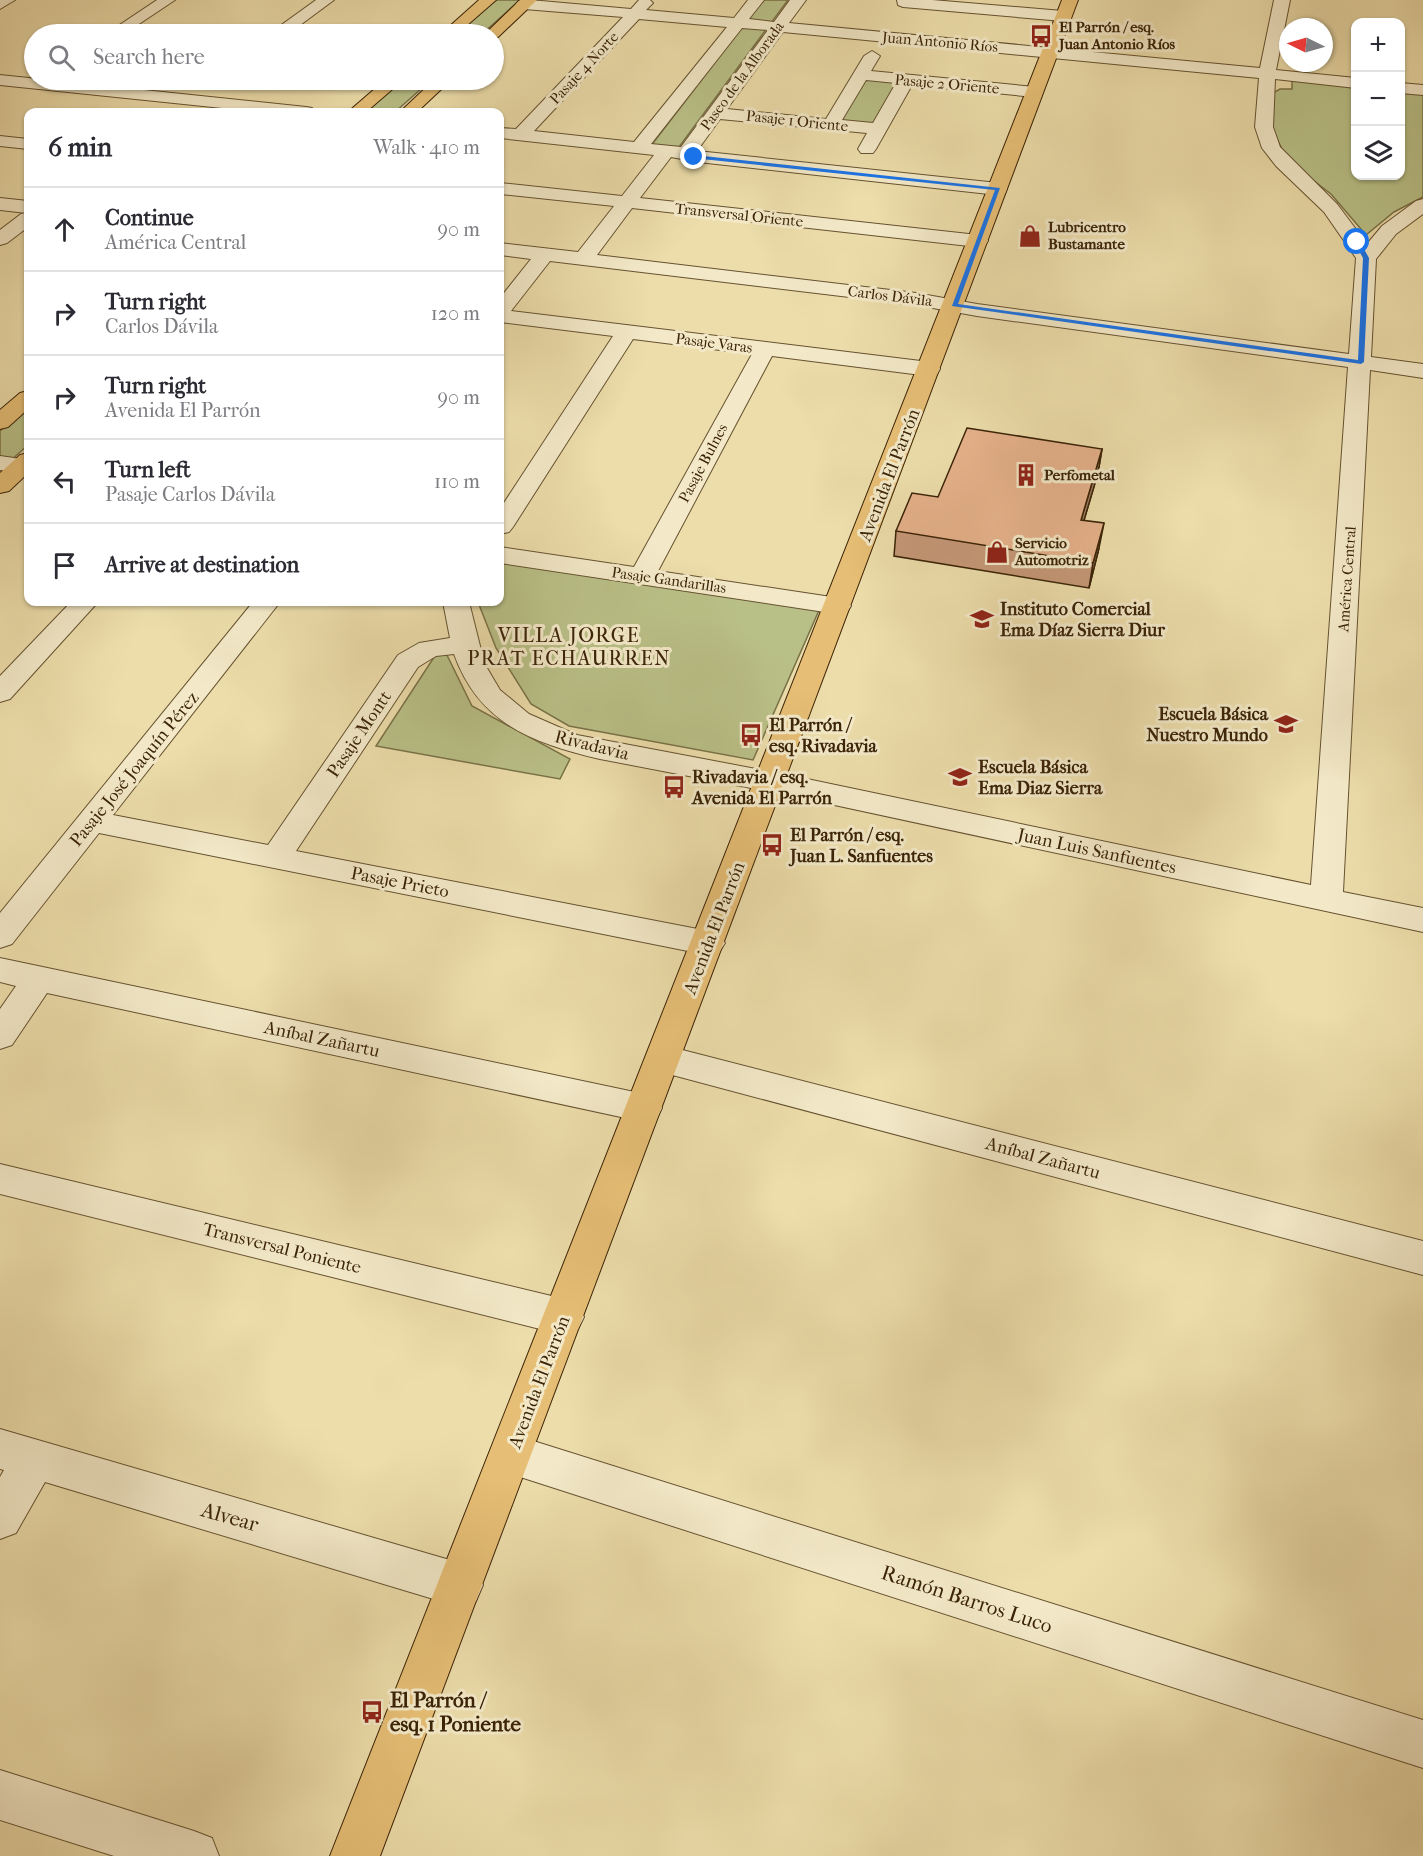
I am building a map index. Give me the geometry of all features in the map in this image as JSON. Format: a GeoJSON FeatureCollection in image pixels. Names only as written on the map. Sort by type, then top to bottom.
{"type":"FeatureCollection","features":[{"type":"Feature","properties":{"kind":"main road"},"geometry":{"type":"LineString","coordinates":[[460,24],[488,0]]}},
{"type":"Feature","properties":{"kind":"main road","name":"Avenida El Parrón"},"geometry":{"type":"LineString","coordinates":[[356,1856],[1070,0]]}},
{"type":"Feature","properties":{"kind":"main road"},"geometry":{"type":"LineString","coordinates":[[503,24],[527,2]]}},
{"type":"Feature","properties":{"kind":"main road"},"geometry":{"type":"LineString","coordinates":[[361,108],[383,90]]}},
{"type":"Feature","properties":{"kind":"main road"},"geometry":{"type":"LineString","coordinates":[[412,108],[432,90]]}},
{"type":"Feature","properties":{"kind":"main road"},"geometry":{"type":"LineString","coordinates":[[0,422],[24,401]]}},
{"type":"Feature","properties":{"kind":"main road"},"geometry":{"type":"LineString","coordinates":[[0,486],[20,464]]}},
{"type":"Feature","properties":{"kind":"street"},"geometry":{"type":"LineString","coordinates":[[0,4],[7,0]]}},
{"type":"Feature","properties":{"kind":"street"},"geometry":{"type":"LineString","coordinates":[[130,24],[167,0]]}},
{"type":"Feature","properties":{"kind":"street"},"geometry":{"type":"LineString","coordinates":[[293,24],[326,0]]}},
{"type":"Feature","properties":{"kind":"street","name":"Pasaje 4 Norte"},"geometry":{"type":"LineString","coordinates":[[521,135],[648,0]]}},
{"type":"Feature","properties":{"kind":"street","name":"Paseo de la Alborada"},"geometry":{"type":"LineString","coordinates":[[639,148],[756,0]]}},
{"type":"Feature","properties":{"kind":"street","name":"Paseo de la Alborada"},"geometry":{"type":"LineString","coordinates":[[686,153],[798,0]]}},
{"type":"Feature","properties":{"kind":"street"},"geometry":{"type":"LineString","coordinates":[[1282,0],[1267,74],[1263,120],[1267,139],[1281,161],[1338,216],[1366,258],[1389,230],[1423,205]]}},
{"type":"Feature","properties":{"kind":"street"},"geometry":{"type":"LineString","coordinates":[[831,124],[904,1],[1063,16]]}},
{"type":"Feature","properties":{"kind":"street","name":"Juan Antonio Ríos"},"geometry":{"type":"LineString","coordinates":[[527,2],[634,14],[1050,51],[1351,82]]}},
{"type":"Feature","properties":{"kind":"street","name":"Pasaje 2 Oriente"},"geometry":{"type":"LineString","coordinates":[[860,75],[1035,92]]}},
{"type":"Feature","properties":{"kind":"street"},"geometry":{"type":"LineString","coordinates":[[0,80],[24,81]]}},
{"type":"Feature","properties":{"kind":"street"},"geometry":{"type":"LineString","coordinates":[[854,174],[906,80]]}},
{"type":"Feature","properties":{"kind":"street"},"geometry":{"type":"LineString","coordinates":[[1405,88],[1423,90]]}},
{"type":"Feature","properties":{"kind":"street"},"geometry":{"type":"LineString","coordinates":[[106,90],[267,108]]}},
{"type":"Feature","properties":{"kind":"street"},"geometry":{"type":"LineString","coordinates":[[177,108],[202,90]]}},
{"type":"Feature","properties":{"kind":"street","name":"Pasaje 1 Oriente"},"geometry":{"type":"LineString","coordinates":[[715,113],[878,129]]}},
{"type":"Feature","properties":{"kind":"street"},"geometry":{"type":"LineString","coordinates":[[504,133],[686,153],[698,158],[998,189]]}},
{"type":"Feature","properties":{"kind":"street"},"geometry":{"type":"LineString","coordinates":[[0,141],[24,144]]}},
{"type":"Feature","properties":{"kind":"street"},"geometry":{"type":"LineString","coordinates":[[583,259],[666,151]]}},
{"type":"Feature","properties":{"kind":"street","name":"Transversal Oriente"},"geometry":{"type":"LineString","coordinates":[[504,188],[978,241]]}},
{"type":"Feature","properties":{"kind":"street"},"geometry":{"type":"LineString","coordinates":[[0,204],[24,207]]}},
{"type":"Feature","properties":{"kind":"street"},"geometry":{"type":"LineString","coordinates":[[0,239],[24,221]]}},
{"type":"Feature","properties":{"kind":"street","name":"Carlos Dávila"},"geometry":{"type":"LineString","coordinates":[[504,249],[954,305],[1423,371]]}},
{"type":"Feature","properties":{"kind":"street"},"geometry":{"type":"LineString","coordinates":[[504,306],[545,254]]}},
{"type":"Feature","properties":{"kind":"street","name":"América Central"},"geometry":{"type":"LineString","coordinates":[[1326,900],[1366,258]]}},
{"type":"Feature","properties":{"kind":"street","name":"Pasaje Varas"},"geometry":{"type":"LineString","coordinates":[[504,317],[929,369]]}},
{"type":"Feature","properties":{"kind":"street"},"geometry":{"type":"LineString","coordinates":[[504,521],[627,332]]}},
{"type":"Feature","properties":{"kind":"street","name":"Pasaje Bulnes"},"geometry":{"type":"LineString","coordinates":[[642,576],[765,349]]}},
{"type":"Feature","properties":{"kind":"street","name":"Pasaje Gandarillas"},"geometry":{"type":"LineString","coordinates":[[504,556],[838,606]]}},
{"type":"Feature","properties":{"kind":"street"},"geometry":{"type":"LineString","coordinates":[[0,693],[81,606]]}},
{"type":"Feature","properties":{"kind":"street","name":"Pasaje José Joaquín Pérez"},"geometry":{"type":"LineString","coordinates":[[0,936],[264,606]]}},
{"type":"Feature","properties":{"kind":"street","name":"Rivadavia"},"geometry":{"type":"LineString","coordinates":[[457,606],[464,644],[478,681],[504,709],[538,730],[578,745],[770,782]]}},
{"type":"Feature","properties":{"kind":"street","name":"Pasaje Montt"},"geometry":{"type":"LineString","coordinates":[[276,857],[408,661],[429,649],[464,644]]}},
{"type":"Feature","properties":{"kind":"street","name":"Juan Luis Sanfuentes"},"geometry":{"type":"LineString","coordinates":[[770,782],[1423,920]]}},
{"type":"Feature","properties":{"kind":"street","name":"Pasaje Prieto"},"geometry":{"type":"LineString","coordinates":[[92,821],[708,943]]}},
{"type":"Feature","properties":{"kind":"street","name":"Aníbal Zañartu"},"geometry":{"type":"LineString","coordinates":[[0,970],[644,1108]]}},
{"type":"Feature","properties":{"kind":"street"},"geometry":{"type":"LineString","coordinates":[[0,1036],[39,978]]}},
{"type":"Feature","properties":{"kind":"street","name":"Aníbal Zañartu"},"geometry":{"type":"LineString","coordinates":[[663,1059],[1423,1258]]}},
{"type":"Feature","properties":{"kind":"street","name":"Transversal Poniente"},"geometry":{"type":"LineString","coordinates":[[0,1179],[564,1317]]}},
{"type":"Feature","properties":{"kind":"street"},"geometry":{"type":"LineString","coordinates":[[0,1518],[18,1454]]}},
{"type":"Feature","properties":{"kind":"street","name":"Alvear"},"geometry":{"type":"LineString","coordinates":[[18,1454],[460,1585]]}},
{"type":"Feature","properties":{"kind":"street","name":"Ramón Barros Luco"},"geometry":{"type":"LineString","coordinates":[[511,1454],[1423,1744]]}},
{"type":"Feature","properties":{"kind":"street"},"geometry":{"type":"LineString","coordinates":[[0,1795],[194,1856]]}},
{"type":"Feature","properties":{"kind":"green space"},"geometry":{"type":"Polygon","coordinates":[[[494,0],[520,0],[493,24],[466,24],[494,0]]]}},
{"type":"Feature","properties":{"kind":"green space"},"geometry":{"type":"Polygon","coordinates":[[[763,0],[788,0],[679,147],[650,147],[763,0]]]}},
{"type":"Feature","properties":{"kind":"green space"},"geometry":{"type":"Polygon","coordinates":[[[862,78],[898,82],[874,126],[837,122],[862,78]]]}},
{"type":"Feature","properties":{"kind":"green space"},"geometry":{"type":"Polygon","coordinates":[[[1292,80],[1351,86],[1351,180],[1405,180],[1405,91],[1423,93],[1423,197],[1394,212],[1366,235],[1331,194],[1288,161],[1273,131],[1273,93],[1280,89],[1292,89],[1292,80]]]}},
{"type":"Feature","properties":{"kind":"green space"},"geometry":{"type":"Polygon","coordinates":[[[391,90],[420,90],[400,108],[369,108],[391,90]]]}},
{"type":"Feature","properties":{"kind":"green space"},"geometry":{"type":"Polygon","coordinates":[[[24,410],[24,449],[0,470],[0,431],[24,410]]]}},
{"type":"Feature","properties":{"kind":"green space"},"geometry":{"type":"Polygon","coordinates":[[[504,562],[820,608],[753,760],[569,726],[531,704],[496,648],[480,606],[504,606],[504,562]]]}},
{"type":"Feature","properties":{"kind":"green space"},"geometry":{"type":"Polygon","coordinates":[[[442,645],[472,706],[570,759],[560,779],[376,746],[442,645]]]}},
{"type":"Feature","properties":{"kind":"building"},"geometry":{"type":"Polygon","coordinates":[[[967,428],[1102,449],[1081,520],[1104,523],[1093,563],[896,531],[912,493],[938,497],[967,428]]]}},
{"type":"Feature","properties":{"kind":"place","name":"El Parrón / esq. Juan Antonio Ríos"},"geometry":{"type":"Point","coordinates":[1041,36]}},
{"type":"Feature","properties":{"kind":"place","name":"Lubricentro Bustamante"},"geometry":{"type":"Point","coordinates":[1030,236]}},
{"type":"Feature","properties":{"kind":"place","name":"Perfometal"},"geometry":{"type":"Point","coordinates":[1026,475]}},
{"type":"Feature","properties":{"kind":"place","name":"Servicio Automotriz"},"geometry":{"type":"Point","coordinates":[997,552]}},
{"type":"Feature","properties":{"kind":"place","name":"Instituto Comercial Ema Díaz Sierra Diur"},"geometry":{"type":"Point","coordinates":[982,619]}},
{"type":"Feature","properties":{"kind":"place","name":"Escuela Básica Nuestro Mundo"},"geometry":{"type":"Point","coordinates":[1286,724]}},
{"type":"Feature","properties":{"kind":"place","name":"El Parrón / esq. Rivadavia"},"geometry":{"type":"Point","coordinates":[751,735]}},
{"type":"Feature","properties":{"kind":"place","name":"Escuela Básica Ema Diaz Sierra"},"geometry":{"type":"Point","coordinates":[960,777]}},
{"type":"Feature","properties":{"kind":"place","name":"Rivadavia / esq. Avenida El Parrón"},"geometry":{"type":"Point","coordinates":[674,787]}},
{"type":"Feature","properties":{"kind":"place","name":"El Parrón / esq. Juan L. Sanfuentes"},"geometry":{"type":"Point","coordinates":[772,845]}},
{"type":"Feature","properties":{"kind":"place","name":"El Parrón / esq. 1 Poniente"},"geometry":{"type":"Point","coordinates":[372,1712]}},
{"type":"Feature","properties":{"kind":"district","name":"VILLA JORGE PRAT ECHAURREN"},"geometry":{"type":"Point","coordinates":[569,646]}},
{"type":"Feature","properties":{"kind":"route"},"geometry":{"type":"LineString","coordinates":[[694,157],[998,189],[954,305],[1361,362],[1366,258],[1357,242]]}}]}
